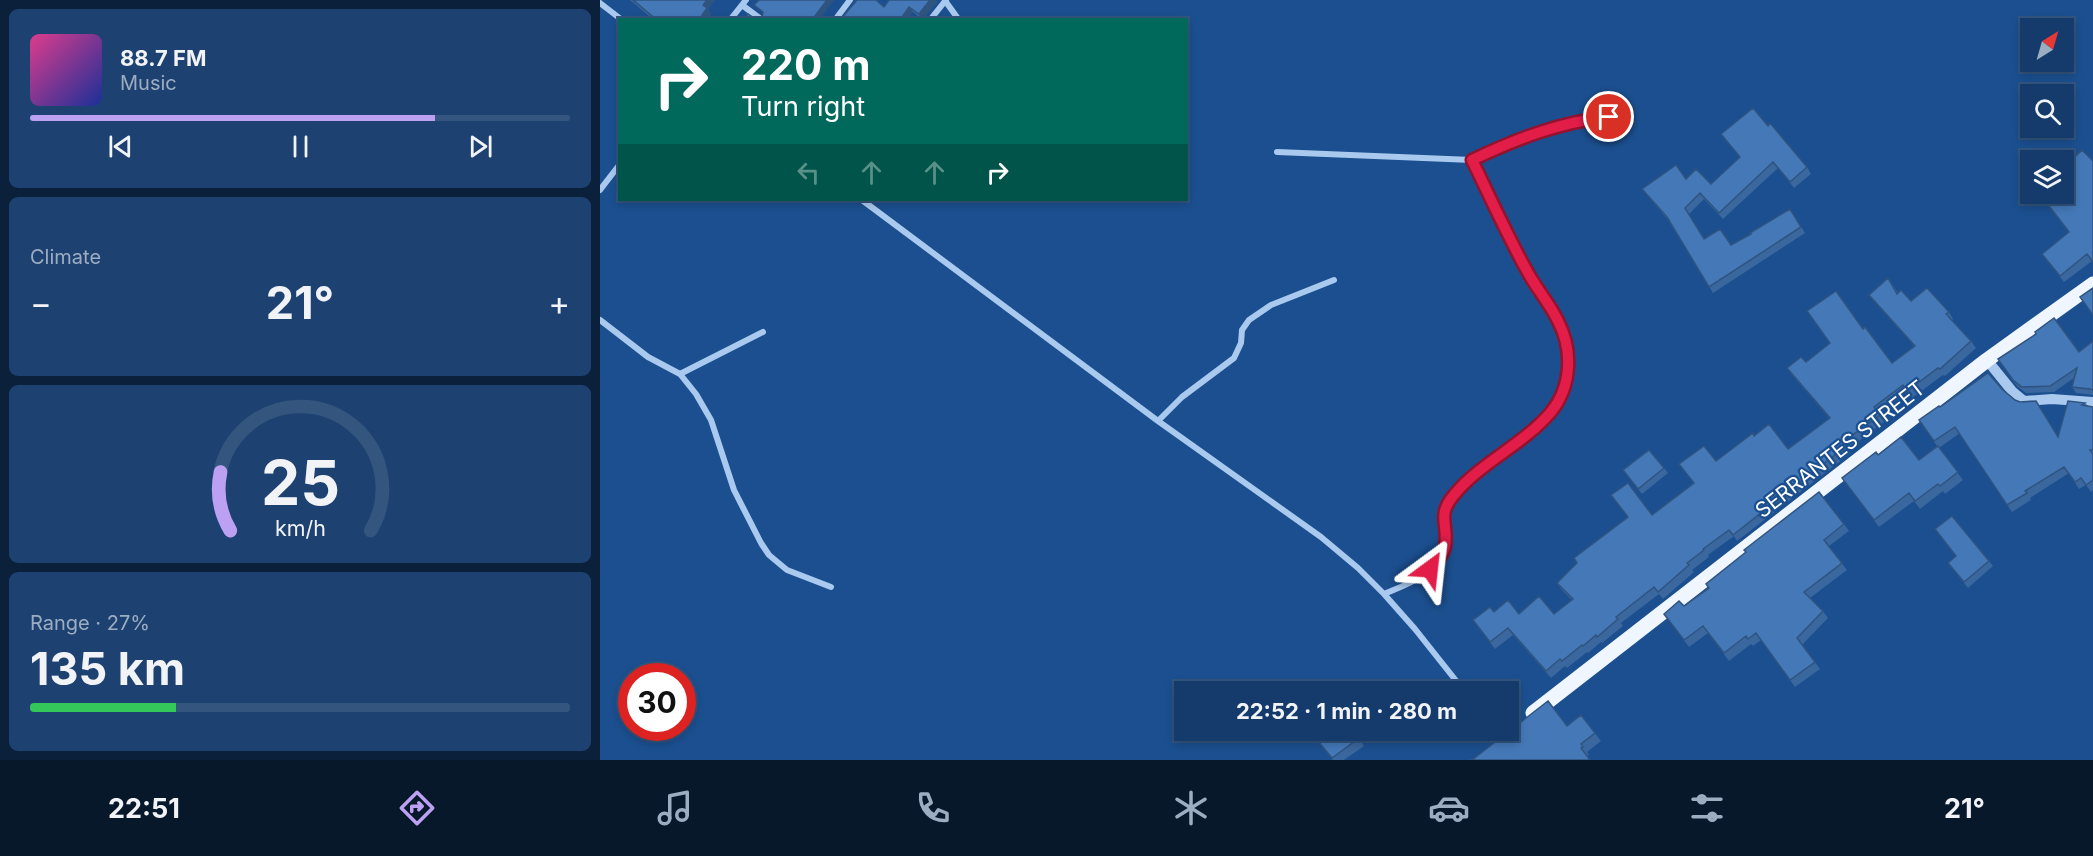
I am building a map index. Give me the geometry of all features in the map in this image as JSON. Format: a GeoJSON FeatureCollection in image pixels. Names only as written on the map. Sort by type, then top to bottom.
{"type":"FeatureCollection","features":[{"type":"Feature","properties":{"kind":"main road","name":"SERRANTES STREET"},"geometry":{"type":"LineString","coordinates":[[1519,721],[1988,360],[2093,284]]}},
{"type":"Feature","properties":{"kind":"main road","name":"SERRANTES STREET"},"geometry":{"type":"LineString","coordinates":[[1487,749],[1495,741]]}},
{"type":"Feature","properties":{"kind":"street"},"geometry":{"type":"LineString","coordinates":[[836,18],[850,0]]}},
{"type":"Feature","properties":{"kind":"street"},"geometry":{"type":"LineString","coordinates":[[932,18],[946,1],[958,18]]}},
{"type":"Feature","properties":{"kind":"street"},"geometry":{"type":"LineString","coordinates":[[732,18],[744,2],[760,18]]}},
{"type":"Feature","properties":{"kind":"street"},"geometry":{"type":"LineString","coordinates":[[600,3],[619,18]]}},
{"type":"Feature","properties":{"kind":"street"},"geometry":{"type":"LineString","coordinates":[[1277,152],[1472,160],[1513,141],[1566,124],[1609,117],[1630,118]]}},
{"type":"Feature","properties":{"kind":"street"},"geometry":{"type":"LineString","coordinates":[[1384,594],[1416,580],[1430,569],[1445,547],[1443,514],[1449,501],[1467,482],[1535,428],[1554,407],[1565,389],[1567,352],[1559,323],[1527,271],[1472,160]]}},
{"type":"Feature","properties":{"kind":"street"},"geometry":{"type":"LineString","coordinates":[[600,190],[618,167]]}},
{"type":"Feature","properties":{"kind":"street"},"geometry":{"type":"LineString","coordinates":[[863,201],[1158,421],[1321,537],[1358,568],[1384,594],[1456,681]]}},
{"type":"Feature","properties":{"kind":"street"},"geometry":{"type":"LineString","coordinates":[[1158,421],[1182,397],[1234,358],[1241,343],[1242,330],[1249,320],[1271,305],[1334,280]]}},
{"type":"Feature","properties":{"kind":"street"},"geometry":{"type":"LineString","coordinates":[[600,320],[659,365],[680,374],[696,394],[711,420],[734,489],[761,543],[787,570],[831,587]]}},
{"type":"Feature","properties":{"kind":"street"},"geometry":{"type":"LineString","coordinates":[[680,374],[763,332]]}},
{"type":"Feature","properties":{"kind":"street"},"geometry":{"type":"LineString","coordinates":[[1988,360],[2022,400],[2030,402],[2052,399],[2093,402]]}},
{"type":"Feature","properties":{"kind":"building"},"geometry":{"type":"Polygon","coordinates":[[[633,0],[707,0],[703,5],[707,8],[700,18],[655,18],[633,0]]]}},
{"type":"Feature","properties":{"kind":"building"},"geometry":{"type":"Polygon","coordinates":[[[759,0],[827,0],[815,16],[817,18],[762,18],[763,12],[754,5],[759,0]]]}},
{"type":"Feature","properties":{"kind":"building"},"geometry":{"type":"Polygon","coordinates":[[[857,0],[876,0],[884,7],[889,0],[930,0],[919,14],[909,7],[901,18],[842,18],[857,0]]]}},
{"type":"Feature","properties":{"kind":"building"},"geometry":{"type":"Polygon","coordinates":[[[1753,108],[1768,126],[1770,123],[1807,167],[1790,182],[1773,162],[1719,213],[1700,193],[1685,208],[1704,239],[1720,229],[1731,245],[1790,209],[1801,227],[1709,287],[1667,217],[1642,189],[1676,165],[1686,179],[1696,169],[1711,184],[1740,157],[1721,134],[1753,108]]]}},
{"type":"Feature","properties":{"kind":"building"},"geometry":{"type":"Polygon","coordinates":[[[2082,150],[2093,161],[2093,262],[2087,254],[2060,276],[2042,254],[2069,232],[2048,204],[2074,204],[2074,158],[2082,150]]]}},
{"type":"Feature","properties":{"kind":"building"},"geometry":{"type":"Polygon","coordinates":[[[1888,278],[1897,294],[1901,290],[1911,301],[1927,288],[1949,312],[1946,314],[1971,341],[1940,369],[1938,368],[1907,391],[1903,385],[1874,407],[1880,415],[1843,442],[1846,446],[1733,535],[1729,530],[1703,549],[1687,563],[1689,565],[1658,592],[1654,587],[1616,617],[1618,619],[1597,637],[1596,635],[1562,661],[1560,659],[1546,671],[1508,628],[1490,642],[1473,620],[1490,607],[1494,612],[1508,600],[1519,614],[1539,596],[1554,614],[1573,599],[1557,583],[1577,563],[1574,558],[1628,517],[1611,495],[1628,483],[1652,515],[1694,483],[1679,464],[1704,446],[1716,461],[1769,424],[1788,449],[1830,418],[1787,368],[1801,357],[1806,362],[1830,343],[1807,311],[1836,291],[1863,329],[1865,327],[1892,363],[1915,346],[1869,295],[1888,278]]]}},
{"type":"Feature","properties":{"kind":"building"},"geometry":{"type":"Polygon","coordinates":[[[2093,288],[2093,315],[2080,297],[2093,288]]]}},
{"type":"Feature","properties":{"kind":"building"},"geometry":{"type":"Polygon","coordinates":[[[2054,318],[2079,352],[2093,341],[2093,390],[2072,387],[2077,368],[2050,386],[2022,387],[2013,380],[1998,359],[2036,334],[2035,332],[2054,318]]]}},
{"type":"Feature","properties":{"kind":"building"},"geometry":{"type":"Polygon","coordinates":[[[1988,373],[2015,400],[2036,401],[2058,437],[2068,401],[2085,403],[2082,405],[2093,407],[2093,450],[2090,450],[2093,454],[2093,480],[2086,485],[2081,478],[2075,482],[2064,467],[2007,505],[1955,427],[1934,441],[1919,420],[1988,373]]]}},
{"type":"Feature","properties":{"kind":"building"},"geometry":{"type":"Polygon","coordinates":[[[1901,437],[1919,460],[1938,446],[1958,472],[1915,501],[1909,493],[1874,520],[1842,478],[1876,452],[1878,455],[1901,437]]]}},
{"type":"Feature","properties":{"kind":"building"},"geometry":{"type":"Polygon","coordinates":[[[1649,450],[1664,468],[1638,489],[1623,470],[1649,450]]]}},
{"type":"Feature","properties":{"kind":"building"},"geometry":{"type":"Polygon","coordinates":[[[1819,492],[1844,524],[1824,540],[1842,563],[1804,592],[1823,611],[1797,638],[1815,662],[1790,680],[1756,633],[1748,639],[1746,636],[1724,653],[1703,626],[1684,640],[1664,614],[1679,601],[1684,606],[1709,588],[1706,584],[1746,552],[1744,550],[1819,492]]]}},
{"type":"Feature","properties":{"kind":"building"},"geometry":{"type":"Polygon","coordinates":[[[1952,516],[1989,561],[1964,582],[1948,563],[1956,556],[1935,529],[1952,516]]]}},
{"type":"Feature","properties":{"kind":"building"},"geometry":{"type":"Polygon","coordinates":[[[1548,701],[1567,726],[1581,715],[1595,733],[1581,744],[1583,747],[1581,748],[1590,760],[1472,760],[1496,741],[1519,741],[1519,724],[1548,701]]]}},
{"type":"Feature","properties":{"kind":"building"},"geometry":{"type":"Polygon","coordinates":[[[1318,741],[1355,741],[1332,758],[1318,741]]]}},
{"type":"Feature","properties":{"kind":"route"},"geometry":{"type":"LineString","coordinates":[[1430,569],[1445,547],[1443,514],[1449,501],[1467,482],[1524,438],[1550,413],[1565,389],[1568,372],[1567,352],[1559,323],[1527,271],[1472,160],[1544,130],[1589,119],[1609,117]]}}]}
